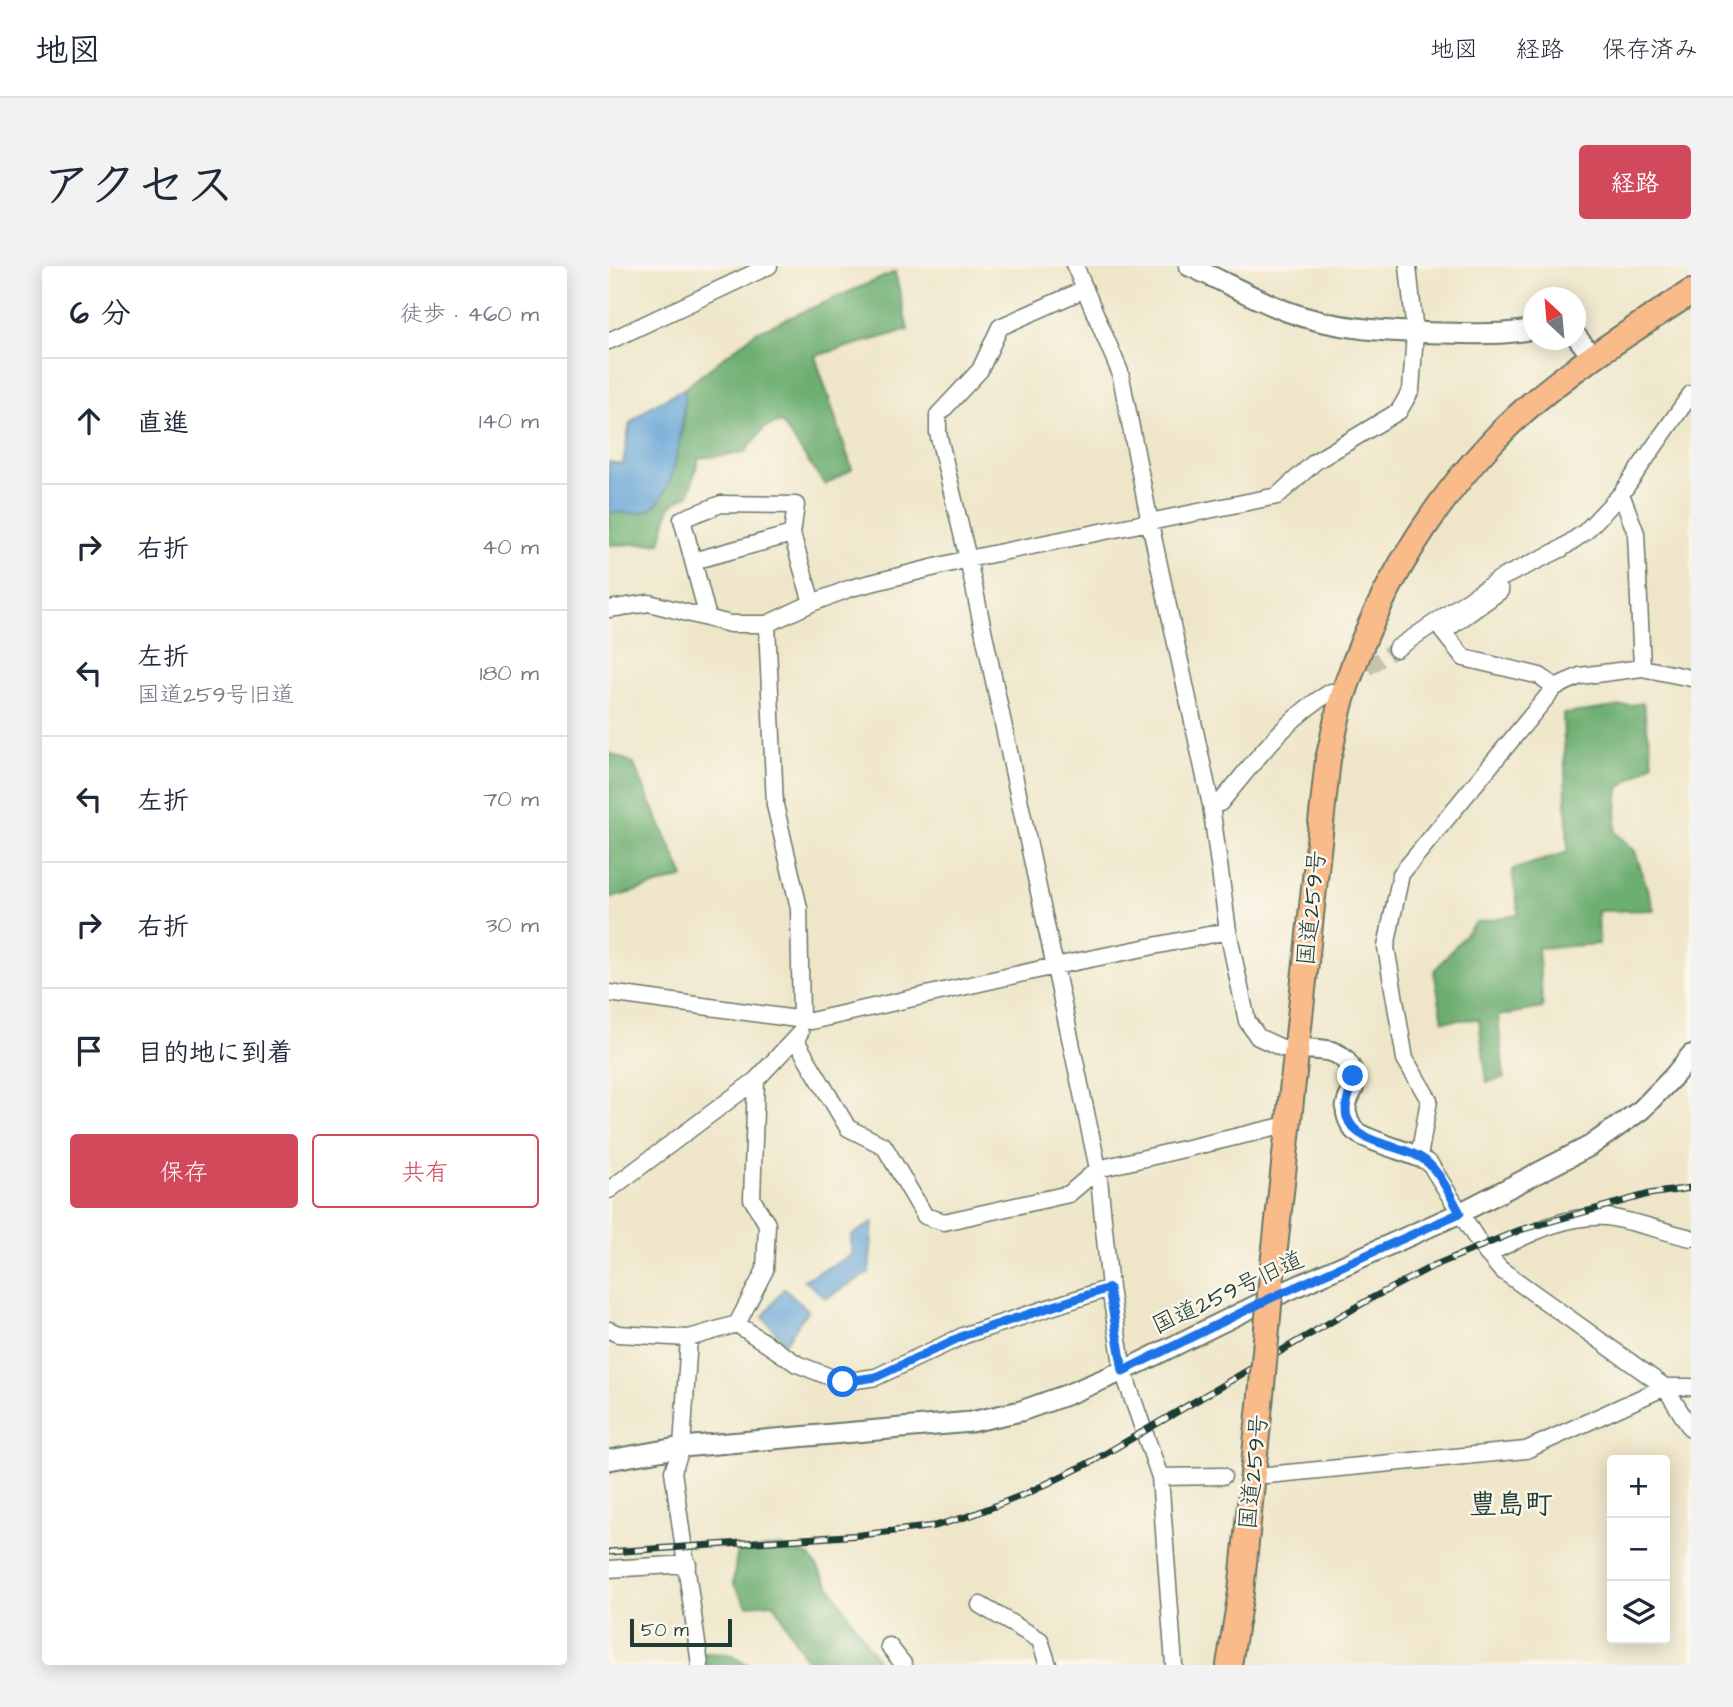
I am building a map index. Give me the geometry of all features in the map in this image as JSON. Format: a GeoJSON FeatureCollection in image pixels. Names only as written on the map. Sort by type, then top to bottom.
{"type":"FeatureCollection","features":[{"type":"Feature","properties":{"kind":"highway","name":"国道259号"},"geometry":{"type":"LineString","coordinates":[[1229,1665],[1241,1592],[1270,1294],[1328,759],[1341,703],[1359,654],[1392,580],[1436,507],[1493,440],[1593,357],[1691,292]]}},
{"type":"Feature","properties":{"kind":"street"},"geometry":{"type":"LineString","coordinates":[[609,341],[769,266]]}},
{"type":"Feature","properties":{"kind":"street"},"geometry":{"type":"LineString","coordinates":[[1075,266],[1120,372],[1211,805],[1228,931],[1247,1021],[1258,1037],[1282,1048],[1331,1051],[1342,1057],[1350,1065],[1353,1076],[1353,1087],[1346,1109],[1353,1129],[1368,1139],[1387,1143],[1430,1164],[1487,1254],[1500,1269],[1665,1387],[1691,1429]]}},
{"type":"Feature","properties":{"kind":"street"},"geometry":{"type":"LineString","coordinates":[[1189,266],[1286,311],[1343,325],[1378,331],[1504,335],[1523,331]]}},
{"type":"Feature","properties":{"kind":"street"},"geometry":{"type":"LineString","coordinates":[[609,609],[649,603],[730,624],[767,624],[851,588],[968,559],[1277,496],[1316,461],[1399,411],[1411,390],[1415,332],[1408,266]]}},
{"type":"Feature","properties":{"kind":"street"},"geometry":{"type":"LineString","coordinates":[[1085,289],[1000,327],[981,370],[938,415],[938,433],[968,559],[1098,1169],[1109,1288],[1123,1371],[1160,1477],[1174,1665]]}},
{"type":"Feature","properties":{"kind":"street"},"geometry":{"type":"LineString","coordinates":[[1586,348],[1593,357]]}},
{"type":"Feature","properties":{"kind":"street"},"geometry":{"type":"LineString","coordinates":[[1396,649],[1501,578],[1561,549],[1577,537],[1621,494],[1691,394]]}},
{"type":"Feature","properties":{"kind":"street"},"geometry":{"type":"LineString","coordinates":[[1621,494],[1636,533],[1642,668]]}},
{"type":"Feature","properties":{"kind":"street"},"geometry":{"type":"LineString","coordinates":[[708,618],[682,519],[721,504],[796,505],[792,534],[812,603]]}},
{"type":"Feature","properties":{"kind":"street"},"geometry":{"type":"LineString","coordinates":[[693,561],[792,534]]}},
{"type":"Feature","properties":{"kind":"street"},"geometry":{"type":"LineString","coordinates":[[1501,578],[1500,592],[1443,632],[1464,658],[1540,676],[1555,687]]}},
{"type":"Feature","properties":{"kind":"street"},"geometry":{"type":"LineString","coordinates":[[609,1190],[756,1080],[795,1038],[806,1021],[799,908],[775,805],[767,624]]}},
{"type":"Feature","properties":{"kind":"street"},"geometry":{"type":"LineString","coordinates":[[1419,1157],[1429,1100],[1405,1059],[1387,947],[1401,874],[1555,687],[1580,676],[1642,668],[1691,678]]}},
{"type":"Feature","properties":{"kind":"street"},"geometry":{"type":"LineString","coordinates":[[1211,805],[1220,803],[1285,727],[1308,705],[1331,692]]}},
{"type":"Feature","properties":{"kind":"street"},"geometry":{"type":"LineString","coordinates":[[609,993],[806,1021],[1228,931]]}},
{"type":"Feature","properties":{"kind":"street"},"geometry":{"type":"LineString","coordinates":[[795,1038],[848,1128],[884,1146],[925,1216],[944,1222],[1069,1194],[1098,1169],[1278,1127],[1289,1127]]}},
{"type":"Feature","properties":{"kind":"street","name":"国道259号旧道"},"geometry":{"type":"LineString","coordinates":[[609,1460],[681,1447],[971,1422],[1021,1411],[1066,1395],[1123,1371],[1271,1298],[1460,1213],[1590,1146],[1641,1110],[1674,1077],[1691,1055]]}},
{"type":"Feature","properties":{"kind":"street"},"geometry":{"type":"LineString","coordinates":[[609,1330],[618,1334],[689,1338],[737,1324],[765,1270],[767,1224],[752,1199],[756,1080]]}},
{"type":"Feature","properties":{"kind":"street"},"geometry":{"type":"LineString","coordinates":[[1487,1254],[1544,1228],[1581,1218],[1606,1217],[1691,1238]]}},
{"type":"Feature","properties":{"kind":"street"},"geometry":{"type":"LineString","coordinates":[[737,1324],[797,1364],[843,1382],[876,1377],[965,1335],[1109,1288]]}},
{"type":"Feature","properties":{"kind":"street"},"geometry":{"type":"LineString","coordinates":[[689,1338],[681,1447],[673,1471],[700,1665]]}},
{"type":"Feature","properties":{"kind":"street"},"geometry":{"type":"LineString","coordinates":[[1267,1475],[1526,1450],[1665,1387],[1691,1387]]}},
{"type":"Feature","properties":{"kind":"street"},"geometry":{"type":"LineString","coordinates":[[1160,1477],[1223,1476]]}},
{"type":"Feature","properties":{"kind":"street"},"geometry":{"type":"LineString","coordinates":[[609,1569],[688,1564]]}},
{"type":"Feature","properties":{"kind":"street"},"geometry":{"type":"LineString","coordinates":[[980,1605],[1040,1640],[1048,1665]]}},
{"type":"Feature","properties":{"kind":"street"},"geometry":{"type":"LineString","coordinates":[[890,1646],[904,1665]]}},
{"type":"Feature","properties":{"kind":"green space"},"geometry":{"type":"Polygon","coordinates":[[[895,272],[908,330],[815,356],[852,469],[825,485],[781,422],[765,427],[744,453],[699,458],[689,494],[670,506],[660,543],[609,545],[609,512],[636,512],[683,433],[685,388],[756,332],[895,272]]]}},
{"type":"Feature","properties":{"kind":"green space"},"geometry":{"type":"Polygon","coordinates":[[[1643,703],[1653,763],[1619,788],[1615,832],[1635,851],[1654,910],[1598,911],[1599,944],[1538,948],[1543,1008],[1498,1016],[1504,1078],[1487,1082],[1479,1019],[1443,1021],[1434,971],[1475,923],[1519,914],[1512,870],[1568,852],[1563,714],[1643,703]]]}},
{"type":"Feature","properties":{"kind":"green space"},"geometry":{"type":"Polygon","coordinates":[[[609,753],[633,763],[684,877],[609,899],[609,753]]]}},
{"type":"Feature","properties":{"kind":"green space"},"geometry":{"type":"Polygon","coordinates":[[[780,1546],[810,1556],[881,1665],[809,1665],[774,1603],[747,1605],[733,1583],[737,1552],[780,1546]]]}},
{"type":"Feature","properties":{"kind":"green space"},"geometry":{"type":"Polygon","coordinates":[[[703,1653],[729,1654],[748,1665],[706,1665],[703,1653]]]}},
{"type":"Feature","properties":{"kind":"water"},"geometry":{"type":"Polygon","coordinates":[[[685,388],[677,452],[668,485],[661,498],[652,508],[643,512],[609,512],[609,462],[623,464],[630,423],[651,406],[685,388]]]}},
{"type":"Feature","properties":{"kind":"water"},"geometry":{"type":"Polygon","coordinates":[[[873,1222],[869,1273],[826,1298],[804,1280],[852,1255],[851,1236],[873,1222]]]}},
{"type":"Feature","properties":{"kind":"water"},"geometry":{"type":"Polygon","coordinates":[[[784,1288],[808,1310],[785,1343],[763,1317],[784,1288]]]}},
{"type":"Feature","properties":{"kind":"tunnel"},"geometry":{"type":"LineString","coordinates":[[1347,681],[1396,649]]}},
{"type":"Feature","properties":{"kind":"railway"},"geometry":{"type":"LineString","coordinates":[[609,1552],[861,1535],[935,1526],[972,1515],[1028,1493],[1093,1461],[1370,1299],[1433,1266],[1520,1230],[1649,1194],[1691,1188]]}},
{"type":"Feature","properties":{"kind":"district","name":"豊島町"},"geometry":{"type":"Point","coordinates":[1511,1504]}},
{"type":"Feature","properties":{"kind":"route"},"geometry":{"type":"LineString","coordinates":[[843,1382],[876,1377],[965,1335],[1109,1288],[1123,1371],[1271,1298],[1460,1213],[1430,1164],[1387,1143],[1359,1135],[1353,1129],[1346,1109],[1353,1087],[1353,1076]]}}]}
